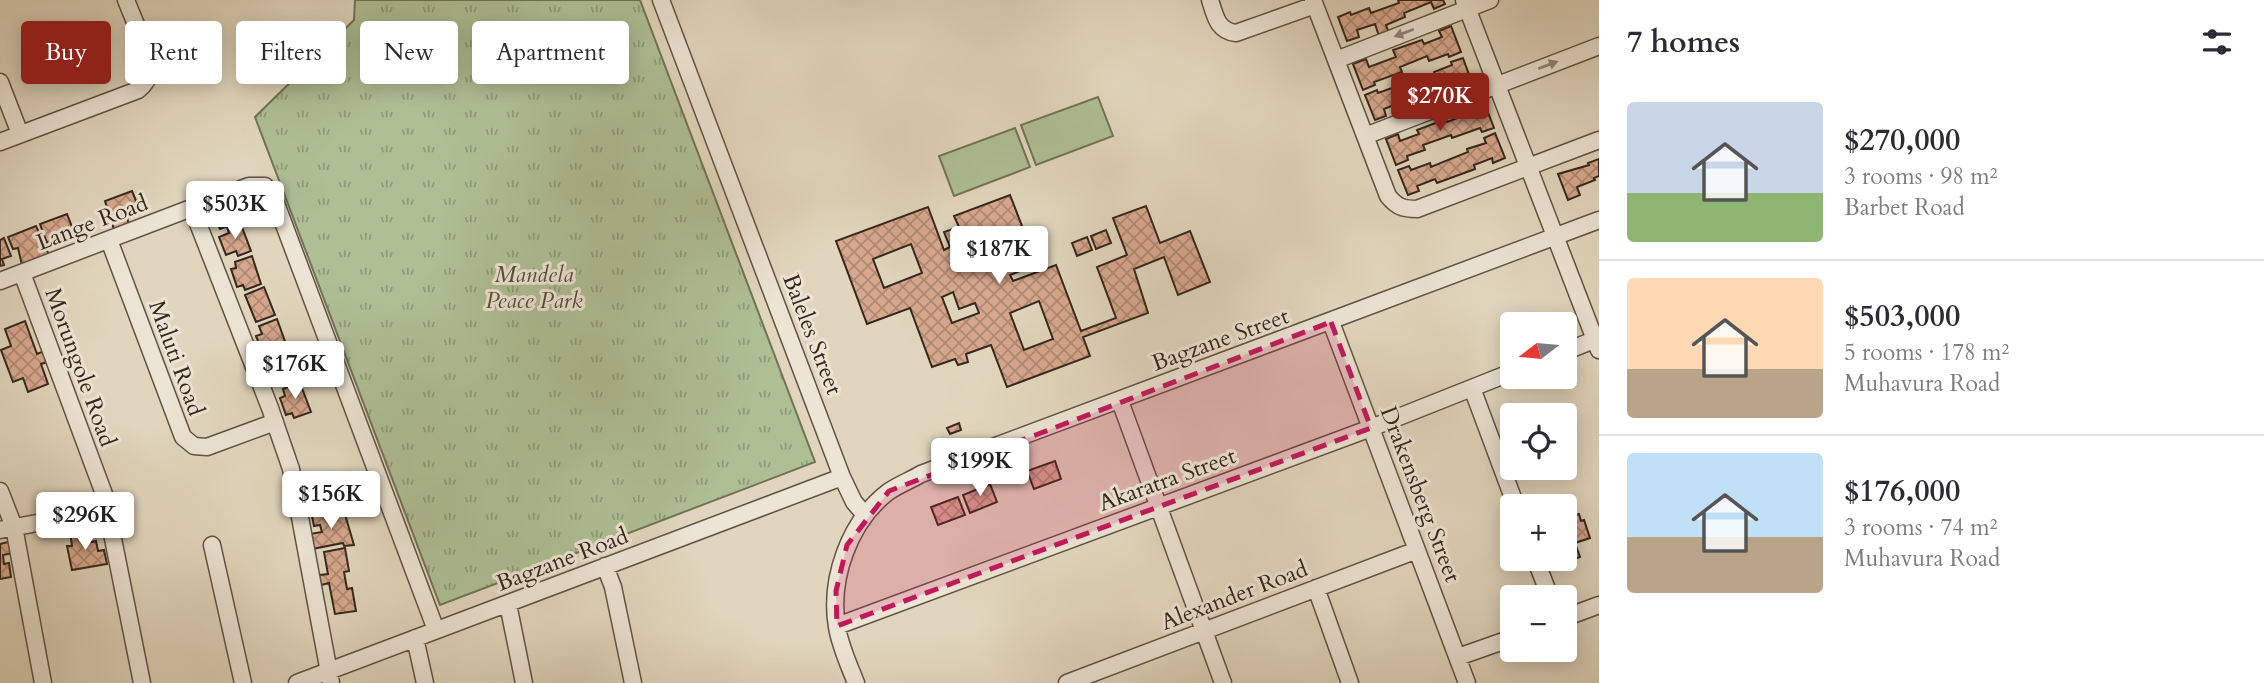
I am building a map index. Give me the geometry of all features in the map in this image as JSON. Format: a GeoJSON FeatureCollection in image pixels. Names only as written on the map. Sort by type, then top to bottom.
{"type":"FeatureCollection","features":[{"type":"Feature","properties":{"kind":"street"},"geometry":{"type":"LineString","coordinates":[[0,142],[138,90],[144,85],[150,72],[149,60],[126,0]]}},
{"type":"Feature","properties":{"kind":"street"},"geometry":{"type":"LineString","coordinates":[[1210,0],[1219,24],[1225,31],[1236,33],[1314,2],[1388,196],[1398,207],[1417,209],[1599,140]]}},
{"type":"Feature","properties":{"kind":"street"},"geometry":{"type":"LineString","coordinates":[[1336,60],[1466,4],[1490,0]]}},
{"type":"Feature","properties":{"kind":"street","name":"Baleles Street"},"geometry":{"type":"LineString","coordinates":[[667,2],[842,477],[854,502],[865,515]]}},
{"type":"Feature","properties":{"kind":"street"},"geometry":{"type":"LineString","coordinates":[[1466,4],[1598,343],[1577,349]]}},
{"type":"Feature","properties":{"kind":"street"},"geometry":{"type":"LineString","coordinates":[[1365,136],[1599,46]]}},
{"type":"Feature","properties":{"kind":"street"},"geometry":{"type":"LineString","coordinates":[[0,82],[20,134]]}},
{"type":"Feature","properties":{"kind":"street","name":"Lange Road"},"geometry":{"type":"LineString","coordinates":[[0,281],[249,186],[265,186],[270,191],[436,630]]}},
{"type":"Feature","properties":{"kind":"street"},"geometry":{"type":"LineString","coordinates":[[192,208],[275,422],[297,494],[330,677]]}},
{"type":"Feature","properties":{"kind":"street","name":"Bagzane Street"},"geometry":{"type":"LineString","coordinates":[[865,515],[889,492],[921,474],[1599,220]]}},
{"type":"Feature","properties":{"kind":"street","name":"Maluti Road"},"geometry":{"type":"LineString","coordinates":[[109,240],[183,437],[194,446],[207,447],[275,422]]}},
{"type":"Feature","properties":{"kind":"street","name":"Morungole Road"},"geometry":{"type":"LineString","coordinates":[[22,273],[104,494],[142,683]]}},
{"type":"Feature","properties":{"kind":"street","name":"Drakensberg Street"},"geometry":{"type":"LineString","coordinates":[[1331,322],[1467,683]]}},
{"type":"Feature","properties":{"kind":"street","name":"Akaratra Street"},"geometry":{"type":"LineString","coordinates":[[837,626],[1371,428],[1500,377]]}},
{"type":"Feature","properties":{"kind":"street"},"geometry":{"type":"LineString","coordinates":[[1472,388],[1512,494]]}},
{"type":"Feature","properties":{"kind":"street"},"geometry":{"type":"LineString","coordinates":[[1120,401],[1223,683]]}},
{"type":"Feature","properties":{"kind":"street","name":"Bagzane Road"},"geometry":{"type":"LineString","coordinates":[[297,683],[330,677],[436,630],[842,477]]}},
{"type":"Feature","properties":{"kind":"street"},"geometry":{"type":"LineString","coordinates":[[0,491],[43,683]]}},
{"type":"Feature","properties":{"kind":"street"},"geometry":{"type":"LineString","coordinates":[[7,529],[108,510]]}},
{"type":"Feature","properties":{"kind":"street"},"geometry":{"type":"LineString","coordinates":[[856,683],[837,626],[836,591],[847,545],[865,515]]}},
{"type":"Feature","properties":{"kind":"street"},"geometry":{"type":"LineString","coordinates":[[212,545],[243,683]]}},
{"type":"Feature","properties":{"kind":"street","name":"Alexander Road"},"geometry":{"type":"LineString","coordinates":[[1067,683],[1099,678],[1204,631],[1417,550]]}},
{"type":"Feature","properties":{"kind":"street"},"geometry":{"type":"LineString","coordinates":[[605,566],[613,587],[633,683]]}},
{"type":"Feature","properties":{"kind":"street"},"geometry":{"type":"LineString","coordinates":[[1316,589],[1350,683]]}},
{"type":"Feature","properties":{"kind":"street"},"geometry":{"type":"LineString","coordinates":[[508,604],[524,683]]}},
{"type":"Feature","properties":{"kind":"street"},"geometry":{"type":"LineString","coordinates":[[1577,613],[1599,605]]}},
{"type":"Feature","properties":{"kind":"street"},"geometry":{"type":"LineString","coordinates":[[415,639],[425,683]]}},
{"type":"Feature","properties":{"kind":"street"},"geometry":{"type":"LineString","coordinates":[[1458,657],[1500,642]]}},
{"type":"Feature","properties":{"kind":"highlighted area"},"geometry":{"type":"Polygon","coordinates":[[[1331,322],[1371,428],[837,626],[836,591],[847,545],[889,491],[1331,322]]]}},
{"type":"Feature","properties":{"kind":"green space","name":"Mandela Peace Park"},"geometry":{"type":"Polygon","coordinates":[[[355,0],[640,0],[815,462],[440,605],[255,117],[289,84],[346,84],[346,28],[354,20],[355,0]]]}},
{"type":"Feature","properties":{"kind":"green space"},"geometry":{"type":"Polygon","coordinates":[[[1098,97],[1113,136],[1036,165],[1021,125],[1098,97]]]}},
{"type":"Feature","properties":{"kind":"green space"},"geometry":{"type":"Polygon","coordinates":[[[1015,128],[1030,167],[954,196],[939,156],[1015,128]]]}},
{"type":"Feature","properties":{"kind":"building"},"geometry":{"type":"Polygon","coordinates":[[[1398,0],[1443,0],[1445,4],[1434,9],[1431,2],[1404,13],[1405,17],[1386,25],[1389,33],[1379,36],[1375,24],[1357,30],[1359,37],[1347,41],[1338,17],[1369,8],[1371,13],[1399,3],[1398,0]]]}},
{"type":"Feature","properties":{"kind":"building"},"geometry":{"type":"Polygon","coordinates":[[[1451,26],[1461,52],[1429,61],[1427,56],[1400,67],[1402,72],[1374,82],[1375,85],[1363,90],[1353,64],[1366,59],[1369,67],[1396,57],[1393,50],[1422,40],[1424,44],[1442,37],[1439,31],[1451,26]]]}},
{"type":"Feature","properties":{"kind":"building"},"geometry":{"type":"Polygon","coordinates":[[[1463,58],[1472,83],[1461,87],[1459,81],[1440,88],[1442,92],[1413,103],[1411,98],[1403,101],[1384,109],[1386,116],[1375,120],[1365,95],[1406,83],[1407,87],[1435,76],[1434,72],[1463,58]]]}},
{"type":"Feature","properties":{"kind":"building"},"geometry":{"type":"Polygon","coordinates":[[[1484,102],[1494,128],[1482,132],[1480,128],[1423,145],[1425,150],[1407,156],[1408,160],[1396,165],[1386,139],[1398,134],[1400,141],[1419,134],[1417,130],[1474,112],[1472,106],[1484,102]]]}},
{"type":"Feature","properties":{"kind":"building"},"geometry":{"type":"Polygon","coordinates":[[[1495,133],[1505,158],[1493,163],[1492,158],[1474,165],[1475,169],[1437,183],[1435,179],[1417,186],[1419,191],[1408,195],[1398,170],[1409,166],[1411,170],[1430,163],[1431,167],[1486,143],[1484,138],[1495,133]]]}},
{"type":"Feature","properties":{"kind":"building"},"geometry":{"type":"Polygon","coordinates":[[[1599,159],[1599,176],[1577,187],[1580,195],[1568,200],[1558,174],[1589,165],[1588,163],[1599,159]]]}},
{"type":"Feature","properties":{"kind":"building"},"geometry":{"type":"Polygon","coordinates":[[[132,191],[139,208],[134,210],[136,215],[127,218],[129,224],[114,230],[105,201],[132,191]]]}},
{"type":"Feature","properties":{"kind":"building"},"geometry":{"type":"Polygon","coordinates":[[[1010,195],[1029,244],[1017,248],[1025,269],[1010,275],[1013,281],[1056,265],[1081,331],[1116,318],[1097,267],[1127,255],[1113,218],[1146,206],[1160,243],[1190,231],[1210,282],[1178,295],[1164,257],[1134,269],[1148,313],[1083,337],[1090,356],[1007,387],[991,345],[966,354],[968,362],[958,365],[955,359],[932,367],[910,308],[867,324],[836,241],[928,207],[944,250],[950,247],[944,232],[959,227],[954,216],[1010,195]],[[911,244],[873,259],[884,288],[922,273],[911,244]],[[953,292],[942,297],[952,323],[979,313],[975,303],[959,309],[953,292]],[[1039,301],[1010,313],[1024,350],[1053,339],[1039,301]]]}},
{"type":"Feature","properties":{"kind":"building"},"geometry":{"type":"Polygon","coordinates":[[[244,200],[251,217],[220,229],[217,223],[222,221],[219,213],[237,207],[236,203],[244,200]]]}},
{"type":"Feature","properties":{"kind":"building"},"geometry":{"type":"Polygon","coordinates":[[[67,214],[74,232],[67,235],[69,240],[57,245],[55,239],[47,243],[40,224],[67,214]]]}},
{"type":"Feature","properties":{"kind":"building"},"geometry":{"type":"Polygon","coordinates":[[[240,222],[251,251],[238,256],[236,251],[226,255],[219,237],[229,233],[227,227],[240,222]]]}},
{"type":"Feature","properties":{"kind":"building"},"geometry":{"type":"Polygon","coordinates":[[[36,226],[49,255],[22,265],[18,248],[13,249],[8,237],[36,226]]]}},
{"type":"Feature","properties":{"kind":"building"},"geometry":{"type":"Polygon","coordinates":[[[1106,230],[1111,243],[1096,249],[1091,236],[1106,230]]]}},
{"type":"Feature","properties":{"kind":"building"},"geometry":{"type":"Polygon","coordinates":[[[1087,237],[1092,250],[1077,256],[1072,243],[1087,237]]]}},
{"type":"Feature","properties":{"kind":"building"},"geometry":{"type":"Polygon","coordinates":[[[4,238],[11,256],[2,259],[4,265],[0,266],[0,240],[4,238]]]}},
{"type":"Feature","properties":{"kind":"building"},"geometry":{"type":"Polygon","coordinates":[[[252,256],[261,284],[245,290],[243,285],[237,287],[231,269],[236,268],[235,262],[252,256]]]}},
{"type":"Feature","properties":{"kind":"building"},"geometry":{"type":"Polygon","coordinates":[[[264,287],[275,315],[256,322],[245,295],[264,287]]]}},
{"type":"Feature","properties":{"kind":"building"},"geometry":{"type":"Polygon","coordinates":[[[277,319],[287,347],[269,354],[266,346],[261,348],[256,336],[262,334],[259,326],[277,319]]]}},
{"type":"Feature","properties":{"kind":"building"},"geometry":{"type":"Polygon","coordinates":[[[25,321],[37,354],[44,351],[48,362],[41,364],[48,384],[28,392],[23,378],[13,382],[1,350],[11,346],[5,329],[25,321]]]}},
{"type":"Feature","properties":{"kind":"building"},"geometry":{"type":"Polygon","coordinates":[[[300,383],[311,412],[294,418],[292,413],[286,415],[280,398],[285,396],[283,389],[300,383]]]}},
{"type":"Feature","properties":{"kind":"building"},"geometry":{"type":"Polygon","coordinates":[[[959,423],[961,430],[950,434],[947,428],[959,423]]]}},
{"type":"Feature","properties":{"kind":"building"},"geometry":{"type":"Polygon","coordinates":[[[1055,461],[1061,479],[1034,489],[1027,471],[1055,461]]]}},
{"type":"Feature","properties":{"kind":"building"},"geometry":{"type":"Polygon","coordinates":[[[990,484],[997,502],[970,513],[963,495],[990,484]]]}},
{"type":"Feature","properties":{"kind":"building"},"geometry":{"type":"Polygon","coordinates":[[[332,486],[336,505],[318,509],[316,501],[310,502],[308,491],[332,486]]]}},
{"type":"Feature","properties":{"kind":"building"},"geometry":{"type":"Polygon","coordinates":[[[958,497],[965,515],[938,525],[931,507],[958,497]]]}},
{"type":"Feature","properties":{"kind":"building"},"geometry":{"type":"Polygon","coordinates":[[[344,511],[354,545],[344,546],[343,543],[312,549],[310,534],[322,532],[320,525],[314,526],[312,516],[344,511]]]}},
{"type":"Feature","properties":{"kind":"building"},"geometry":{"type":"Polygon","coordinates":[[[1577,515],[1581,521],[1584,520],[1590,538],[1577,542],[1577,515]]]}},
{"type":"Feature","properties":{"kind":"building"},"geometry":{"type":"Polygon","coordinates":[[[80,529],[82,538],[90,536],[91,542],[96,541],[98,551],[104,550],[107,564],[72,570],[67,546],[72,546],[70,531],[80,529]]]}},
{"type":"Feature","properties":{"kind":"building"},"geometry":{"type":"Polygon","coordinates":[[[12,541],[14,553],[3,555],[4,564],[9,563],[11,577],[0,579],[0,544],[12,541]]]}},
{"type":"Feature","properties":{"kind":"building"},"geometry":{"type":"Polygon","coordinates":[[[345,548],[349,571],[344,572],[347,589],[352,588],[356,611],[335,614],[329,583],[321,585],[319,575],[328,574],[324,552],[345,548]]]}}]}
